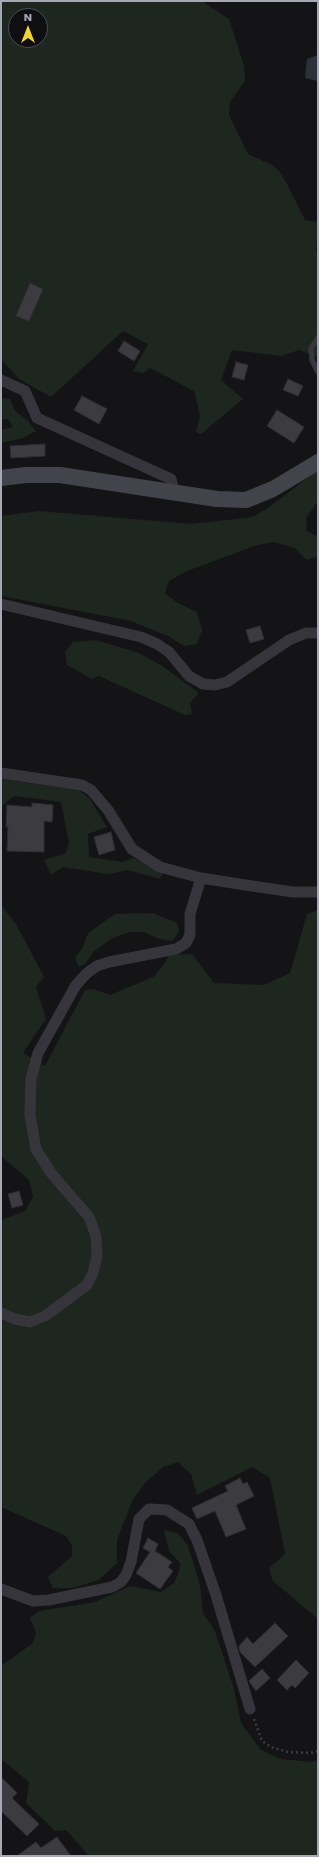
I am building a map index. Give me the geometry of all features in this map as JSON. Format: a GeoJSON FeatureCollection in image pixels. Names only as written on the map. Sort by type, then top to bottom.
{"type":"FeatureCollection","features":[{"type":"Feature","properties":{"kind":"street"},"geometry":{"type":"LineString","coordinates":[[1,380],[25,391],[37,418],[171,479],[174,492]]}},
{"type":"Feature","properties":{"kind":"street"},"geometry":{"type":"LineString","coordinates":[[1,478],[26,475],[60,475],[217,499],[246,500],[273,489],[318,462]]}},
{"type":"Feature","properties":{"kind":"street"},"geometry":{"type":"LineString","coordinates":[[1,604],[141,637],[157,644],[169,652],[189,676],[203,684],[215,685],[227,682],[289,640],[306,633],[318,633]]}},
{"type":"Feature","properties":{"kind":"street"},"geometry":{"type":"LineString","coordinates":[[1,773],[82,785],[98,796],[132,849],[160,867],[201,878],[293,892],[318,892]]}},
{"type":"Feature","properties":{"kind":"street"},"geometry":{"type":"LineString","coordinates":[[1,1313],[15,1319],[30,1322],[45,1316],[88,1285],[93,1273],[97,1256],[96,1236],[89,1217],[51,1173],[36,1149],[30,1115],[31,1079],[38,1053],[76,985],[87,973],[97,966],[109,962],[176,949],[186,943],[190,935],[190,914],[201,878]]}},
{"type":"Feature","properties":{"kind":"street"},"geometry":{"type":"LineString","coordinates":[[1,1588],[33,1601],[49,1600],[112,1587],[121,1582],[126,1576],[131,1562],[139,1519],[149,1510],[167,1510],[189,1524],[197,1540],[216,1595],[250,1709]]}},
{"type":"Feature","properties":{"kind":"lane"},"geometry":{"type":"LineString","coordinates":[[318,338],[311,348],[312,360],[318,372]]}},
{"type":"Feature","properties":{"kind":"path"},"geometry":{"type":"LineString","coordinates":[[250,1709],[262,1741],[271,1747],[288,1752],[310,1753],[318,1751]]}},
{"type":"Feature","properties":{"kind":"shaded area"},"geometry":{"type":"Polygon","coordinates":[[[1,1],[202,1],[229,19],[244,66],[245,81],[230,102],[229,115],[248,154],[272,165],[279,171],[305,220],[318,222],[316,252],[318,255],[318,357],[299,350],[281,356],[232,350],[221,380],[243,399],[201,434],[196,432],[200,415],[194,391],[150,368],[143,373],[133,371],[148,344],[123,331],[51,397],[19,379],[2,360],[1,1]]]}},
{"type":"Feature","properties":{"kind":"shaded area"},"geometry":{"type":"Polygon","coordinates":[[[318,55],[318,81],[305,78],[307,59],[318,55]]]}},
{"type":"Feature","properties":{"kind":"shaded area"},"geometry":{"type":"Polygon","coordinates":[[[1,398],[10,399],[15,411],[27,420],[36,431],[23,438],[1,443],[1,430],[13,427],[8,419],[1,420],[1,398]]]}},
{"type":"Feature","properties":{"kind":"shaded area"},"geometry":{"type":"Polygon","coordinates":[[[318,470],[318,501],[306,518],[307,531],[318,537],[318,556],[307,560],[295,548],[274,542],[257,545],[187,571],[169,581],[165,593],[176,602],[197,612],[202,630],[197,644],[184,646],[170,637],[131,621],[1,596],[1,516],[38,511],[192,524],[252,517],[268,508],[318,470]]]}},
{"type":"Feature","properties":{"kind":"shaded area"},"geometry":{"type":"Polygon","coordinates":[[[96,640],[139,653],[161,665],[199,693],[190,703],[192,714],[185,715],[99,676],[92,679],[67,665],[65,652],[73,642],[96,640]]]}},
{"type":"Feature","properties":{"kind":"shaded area"},"geometry":{"type":"Polygon","coordinates":[[[1,779],[79,790],[89,798],[107,827],[88,834],[89,857],[123,862],[133,858],[163,873],[160,879],[128,870],[108,874],[63,867],[51,875],[44,860],[66,853],[69,843],[61,802],[14,796],[1,807],[1,779]]]}},
{"type":"Feature","properties":{"kind":"shaded area"},"geometry":{"type":"Polygon","coordinates":[[[1,905],[16,924],[44,977],[36,987],[46,1019],[23,1053],[45,1066],[85,990],[93,989],[110,995],[155,976],[170,955],[192,954],[214,983],[264,985],[290,973],[307,914],[318,910],[318,1619],[273,1581],[269,1568],[285,1554],[270,1478],[252,1467],[197,1495],[191,1474],[178,1462],[163,1467],[145,1483],[133,1499],[117,1540],[117,1563],[99,1580],[72,1588],[53,1588],[48,1577],[72,1556],[72,1546],[66,1536],[1,1507],[1,1220],[25,1211],[33,1197],[29,1180],[1,1156],[1,905]]]}},
{"type":"Feature","properties":{"kind":"shaded area"},"geometry":{"type":"Polygon","coordinates":[[[153,913],[177,923],[179,931],[173,941],[159,939],[144,932],[129,932],[111,939],[93,952],[86,963],[79,967],[75,958],[82,949],[88,933],[115,914],[153,913]]]}},
{"type":"Feature","properties":{"kind":"shaded area"},"geometry":{"type":"Polygon","coordinates":[[[164,1530],[178,1533],[188,1546],[200,1585],[203,1613],[215,1631],[234,1689],[241,1723],[261,1750],[281,1759],[312,1762],[318,1760],[318,1856],[89,1856],[66,1830],[55,1831],[26,1803],[29,1782],[1,1759],[1,1666],[33,1643],[36,1633],[30,1618],[39,1611],[95,1602],[130,1586],[161,1592],[174,1583],[179,1572],[180,1563],[169,1551],[164,1530]]]}},
{"type":"Feature","properties":{"kind":"building"},"geometry":{"type":"Polygon","coordinates":[[[30,283],[43,289],[29,321],[16,316],[30,283]]]}},
{"type":"Feature","properties":{"kind":"building"},"geometry":{"type":"Polygon","coordinates":[[[124,341],[140,351],[134,361],[118,351],[124,341]]]}},
{"type":"Feature","properties":{"kind":"building"},"geometry":{"type":"Polygon","coordinates":[[[236,362],[248,365],[244,380],[232,377],[236,362]]]}},
{"type":"Feature","properties":{"kind":"building"},"geometry":{"type":"Polygon","coordinates":[[[288,379],[303,386],[298,396],[283,390],[288,379]]]}},
{"type":"Feature","properties":{"kind":"building"},"geometry":{"type":"Polygon","coordinates":[[[82,396],[107,409],[99,424],[74,410],[82,396]]]}},
{"type":"Feature","properties":{"kind":"building"},"geometry":{"type":"Polygon","coordinates":[[[277,410],[304,427],[294,443],[267,426],[277,410]]]}},
{"type":"Feature","properties":{"kind":"building"},"geometry":{"type":"Polygon","coordinates":[[[45,444],[45,456],[11,458],[10,446],[45,444]]]}},
{"type":"Feature","properties":{"kind":"building"},"geometry":{"type":"Polygon","coordinates":[[[260,626],[264,639],[250,643],[246,630],[260,626]]]}},
{"type":"Feature","properties":{"kind":"building"},"geometry":{"type":"Polygon","coordinates":[[[32,803],[53,805],[52,822],[44,821],[44,852],[7,851],[7,805],[32,807],[32,803]]]}},
{"type":"Feature","properties":{"kind":"building"},"geometry":{"type":"Polygon","coordinates":[[[111,832],[115,850],[99,855],[94,837],[111,832]]]}},
{"type":"Feature","properties":{"kind":"building"},"geometry":{"type":"Polygon","coordinates":[[[19,1191],[23,1205],[12,1208],[8,1194],[19,1191]]]}},
{"type":"Feature","properties":{"kind":"building"},"geometry":{"type":"Polygon","coordinates":[[[240,1478],[243,1484],[247,1482],[254,1496],[236,1505],[246,1529],[226,1537],[215,1511],[197,1519],[192,1508],[228,1491],[225,1486],[240,1478]]]}},
{"type":"Feature","properties":{"kind":"building"},"geometry":{"type":"Polygon","coordinates":[[[148,1538],[158,1544],[155,1551],[172,1562],[168,1567],[173,1571],[160,1589],[136,1573],[150,1552],[143,1548],[148,1538]]]}},
{"type":"Feature","properties":{"kind":"building"},"geometry":{"type":"Polygon","coordinates":[[[275,1623],[288,1636],[255,1667],[240,1652],[239,1646],[247,1637],[253,1644],[275,1623]]]}},
{"type":"Feature","properties":{"kind":"building"},"geometry":{"type":"Polygon","coordinates":[[[296,1660],[309,1673],[295,1688],[292,1685],[287,1690],[277,1680],[296,1660]]]}},
{"type":"Feature","properties":{"kind":"building"},"geometry":{"type":"Polygon","coordinates":[[[262,1669],[270,1678],[256,1691],[249,1681],[262,1669]]]}},
{"type":"Feature","properties":{"kind":"building"},"geometry":{"type":"Polygon","coordinates":[[[1,1777],[17,1793],[12,1798],[39,1824],[27,1836],[1,1811],[1,1777]]]}},
{"type":"Feature","properties":{"kind":"building"},"geometry":{"type":"Polygon","coordinates":[[[57,1837],[71,1856],[17,1856],[36,1842],[41,1848],[57,1837]]]}}]}
